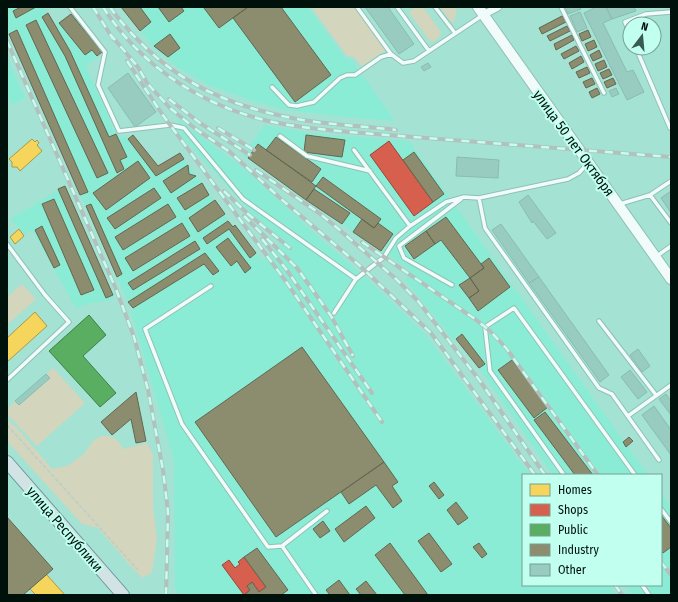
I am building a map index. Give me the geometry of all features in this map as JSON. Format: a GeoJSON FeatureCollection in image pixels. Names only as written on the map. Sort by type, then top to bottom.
{"type":"FeatureCollection","features":[{"type":"Feature","properties":{"kind":"main road","name":"улица 50 лет Октября"},"geometry":{"type":"LineString","coordinates":[[480,11],[671,279]]}},
{"type":"Feature","properties":{"kind":"main road","name":"улица Республики"},"geometry":{"type":"LineString","coordinates":[[7,462],[123,595]]}},
{"type":"Feature","properties":{"kind":"street"},"geometry":{"type":"LineString","coordinates":[[480,11],[498,7]]}},
{"type":"Feature","properties":{"kind":"lane"},"geometry":{"type":"LineString","coordinates":[[70,7],[105,52],[98,85],[119,131],[170,125],[184,128],[243,199],[356,279]]}},
{"type":"Feature","properties":{"kind":"lane"},"geometry":{"type":"LineString","coordinates":[[357,7],[391,54],[403,62],[414,61],[455,33],[480,11]]}},
{"type":"Feature","properties":{"kind":"lane"},"geometry":{"type":"LineString","coordinates":[[397,7],[429,51]]}},
{"type":"Feature","properties":{"kind":"lane"},"geometry":{"type":"LineString","coordinates":[[436,7],[455,33]]}},
{"type":"Feature","properties":{"kind":"lane"},"geometry":{"type":"LineString","coordinates":[[561,7],[604,92]]}},
{"type":"Feature","properties":{"kind":"lane"},"geometry":{"type":"LineString","coordinates":[[641,16],[646,14],[671,12]]}},
{"type":"Feature","properties":{"kind":"lane"},"geometry":{"type":"LineString","coordinates":[[272,87],[289,105],[297,106],[314,102],[340,78],[347,75],[356,75],[381,56],[391,54]]}},
{"type":"Feature","properties":{"kind":"lane"},"geometry":{"type":"LineString","coordinates":[[639,56],[670,128]]}},
{"type":"Feature","properties":{"kind":"lane"},"geometry":{"type":"LineString","coordinates":[[280,136],[307,156],[370,171]]}},
{"type":"Feature","properties":{"kind":"lane"},"geometry":{"type":"LineString","coordinates":[[354,150],[410,226]]}},
{"type":"Feature","properties":{"kind":"lane"},"geometry":{"type":"LineString","coordinates":[[334,313],[356,279],[378,263],[388,252],[396,238],[410,226],[446,202],[464,197],[479,198],[568,179],[579,173],[588,163]]}},
{"type":"Feature","properties":{"kind":"lane"},"geometry":{"type":"LineString","coordinates":[[618,205],[650,195],[671,181]]}},
{"type":"Feature","properties":{"kind":"lane"},"geometry":{"type":"LineString","coordinates":[[650,195],[671,223]]}},
{"type":"Feature","properties":{"kind":"lane"},"geometry":{"type":"LineString","coordinates":[[452,286],[404,258],[399,246],[464,197]]}},
{"type":"Feature","properties":{"kind":"lane"},"geometry":{"type":"LineString","coordinates":[[479,198],[485,228],[599,388],[612,394],[660,460]]}},
{"type":"Feature","properties":{"kind":"lane"},"geometry":{"type":"LineString","coordinates":[[7,244],[45,295],[69,322],[7,380]]}},
{"type":"Feature","properties":{"kind":"lane"},"geometry":{"type":"LineString","coordinates":[[656,257],[671,246]]}},
{"type":"Feature","properties":{"kind":"lane"},"geometry":{"type":"LineString","coordinates":[[211,286],[145,330],[182,424],[268,547],[282,546],[327,511]]}},
{"type":"Feature","properties":{"kind":"lane"},"geometry":{"type":"LineString","coordinates":[[563,474],[490,371],[484,327],[514,308],[634,474]]}},
{"type":"Feature","properties":{"kind":"lane"},"geometry":{"type":"LineString","coordinates":[[599,321],[656,396]]}},
{"type":"Feature","properties":{"kind":"lane"},"geometry":{"type":"LineString","coordinates":[[628,416],[671,385]]}},
{"type":"Feature","properties":{"kind":"lane"},"geometry":{"type":"LineString","coordinates":[[662,510],[671,522]]}},
{"type":"Feature","properties":{"kind":"lane"},"geometry":{"type":"LineString","coordinates":[[282,546],[316,595]]}},
{"type":"Feature","properties":{"kind":"lane"},"geometry":{"type":"LineString","coordinates":[[643,586],[649,595]]}},
{"type":"Feature","properties":{"kind":"path"},"geometry":{"type":"LineString","coordinates":[[7,425],[138,570]]}},
{"type":"Feature","properties":{"kind":"shaded area"},"geometry":{"type":"Polygon","coordinates":[[[7,7],[43,7],[55,25],[71,13],[103,52],[86,66],[116,134],[121,137],[125,136],[128,139],[133,135],[158,166],[180,153],[209,195],[215,200],[232,226],[235,225],[262,260],[280,245],[177,131],[178,119],[246,170],[323,241],[372,283],[427,336],[529,474],[522,474],[522,586],[610,586],[617,595],[183,595],[178,593],[175,589],[174,460],[131,312],[133,308],[128,302],[7,30],[7,7]]]}},
{"type":"Feature","properties":{"kind":"shaded area"},"geometry":{"type":"Polygon","coordinates":[[[121,7],[308,7],[346,59],[350,58],[395,121],[336,116],[281,109],[249,100],[207,84],[177,67],[152,46],[121,7]]]}},
{"type":"Feature","properties":{"kind":"shaded area"},"geometry":{"type":"Polygon","coordinates":[[[311,7],[354,7],[386,50],[362,66],[354,57],[347,56],[311,7]]]}},
{"type":"Feature","properties":{"kind":"shaded area"},"geometry":{"type":"Polygon","coordinates":[[[415,7],[423,7],[441,32],[440,36],[433,42],[429,40],[409,12],[415,7]]]}},
{"type":"Feature","properties":{"kind":"shaded area"},"geometry":{"type":"Polygon","coordinates":[[[440,7],[457,7],[455,19],[452,23],[440,7]]]}},
{"type":"Feature","properties":{"kind":"shaded area"},"geometry":{"type":"Polygon","coordinates":[[[7,57],[25,98],[12,105],[7,95],[7,57]]]}},
{"type":"Feature","properties":{"kind":"shaded area"},"geometry":{"type":"Polygon","coordinates":[[[264,125],[310,133],[409,141],[647,474],[552,474],[479,368],[456,339],[452,339],[405,280],[410,270],[306,200],[243,155],[264,125]]]}},
{"type":"Feature","properties":{"kind":"shaded area"},"geometry":{"type":"Polygon","coordinates":[[[65,186],[114,298],[76,308],[32,230],[25,235],[10,219],[65,186]]]}},
{"type":"Feature","properties":{"kind":"shaded area"},"geometry":{"type":"Polygon","coordinates":[[[22,284],[36,299],[7,325],[7,297],[22,284]]]}},
{"type":"Feature","properties":{"kind":"shaded area"},"geometry":{"type":"Polygon","coordinates":[[[53,368],[85,403],[37,446],[7,414],[7,409],[53,368]]]}},
{"type":"Feature","properties":{"kind":"shaded area"},"geometry":{"type":"Polygon","coordinates":[[[7,420],[17,428],[52,469],[67,466],[83,455],[94,440],[102,436],[108,436],[116,439],[124,449],[147,443],[153,454],[153,507],[157,538],[152,572],[143,578],[133,569],[98,528],[82,524],[7,441],[7,420]]]}},
{"type":"Feature","properties":{"kind":"shaded area"},"geometry":{"type":"Polygon","coordinates":[[[662,494],[671,507],[671,595],[631,595],[626,586],[662,586],[662,494]]]}},
{"type":"Feature","properties":{"kind":"building: Homes"},"geometry":{"type":"Polygon","coordinates":[[[32,139],[35,142],[37,140],[39,143],[37,145],[42,151],[20,171],[17,167],[12,167],[12,162],[9,159],[32,139]]]}},
{"type":"Feature","properties":{"kind":"building: Homes"},"geometry":{"type":"Polygon","coordinates":[[[19,229],[24,236],[15,244],[10,237],[19,229]]]}},
{"type":"Feature","properties":{"kind":"building: Homes"},"geometry":{"type":"Polygon","coordinates":[[[35,312],[47,326],[7,362],[7,338],[35,312]]]}},
{"type":"Feature","properties":{"kind":"building: Homes"},"geometry":{"type":"Polygon","coordinates":[[[46,574],[65,595],[36,595],[30,589],[46,574]]]}},
{"type":"Feature","properties":{"kind":"building: Shops"},"geometry":{"type":"Polygon","coordinates":[[[389,141],[433,202],[414,216],[370,155],[389,141]]]}},
{"type":"Feature","properties":{"kind":"building: Shops"},"geometry":{"type":"Polygon","coordinates":[[[244,557],[266,587],[259,592],[252,582],[247,586],[250,590],[244,595],[222,565],[229,560],[235,568],[240,564],[238,562],[244,557]]]}},
{"type":"Feature","properties":{"kind":"building: Public"},"geometry":{"type":"Polygon","coordinates":[[[89,315],[106,335],[83,356],[116,393],[100,407],[49,351],[89,315]]]}},
{"type":"Feature","properties":{"kind":"building: Industry"},"geometry":{"type":"Polygon","coordinates":[[[21,7],[36,7],[16,18],[13,11],[21,7]]]}},
{"type":"Feature","properties":{"kind":"building: Industry"},"geometry":{"type":"Polygon","coordinates":[[[121,7],[140,7],[151,22],[140,31],[121,7]]]}},
{"type":"Feature","properties":{"kind":"building: Industry"},"geometry":{"type":"Polygon","coordinates":[[[158,7],[181,7],[184,11],[169,22],[158,7]]]}},
{"type":"Feature","properties":{"kind":"building: Industry"},"geometry":{"type":"Polygon","coordinates":[[[248,7],[219,28],[204,8],[248,7]]]}},
{"type":"Feature","properties":{"kind":"building: Industry"},"geometry":{"type":"Polygon","coordinates":[[[248,7],[281,7],[331,75],[295,102],[233,18],[248,7]]]}},
{"type":"Feature","properties":{"kind":"building: Industry"},"geometry":{"type":"Polygon","coordinates":[[[48,13],[70,51],[109,137],[116,134],[127,157],[120,160],[124,169],[117,173],[65,56],[42,17],[48,13]]]}},
{"type":"Feature","properties":{"kind":"building: Industry"},"geometry":{"type":"Polygon","coordinates":[[[71,14],[102,52],[97,56],[92,50],[85,55],[59,23],[71,14]]]}},
{"type":"Feature","properties":{"kind":"building: Industry"},"geometry":{"type":"Polygon","coordinates":[[[562,16],[566,22],[542,34],[539,28],[562,16]]]}},
{"type":"Feature","properties":{"kind":"building: Industry"},"geometry":{"type":"Polygon","coordinates":[[[36,20],[108,173],[97,178],[26,25],[36,20]]]}},
{"type":"Feature","properties":{"kind":"building: Industry"},"geometry":{"type":"Polygon","coordinates":[[[567,26],[570,31],[550,41],[547,36],[567,26]]]}},
{"type":"Feature","properties":{"kind":"building: Industry"},"geometry":{"type":"Polygon","coordinates":[[[17,30],[88,192],[80,195],[9,34],[17,30]]]}},
{"type":"Feature","properties":{"kind":"building: Industry"},"geometry":{"type":"Polygon","coordinates":[[[588,30],[591,37],[582,41],[579,34],[588,30]]]}},
{"type":"Feature","properties":{"kind":"building: Industry"},"geometry":{"type":"Polygon","coordinates":[[[170,34],[180,48],[168,57],[154,46],[170,34]]]}},
{"type":"Feature","properties":{"kind":"building: Industry"},"geometry":{"type":"Polygon","coordinates":[[[572,35],[574,40],[556,50],[554,44],[572,35]]]}},
{"type":"Feature","properties":{"kind":"building: Industry"},"geometry":{"type":"Polygon","coordinates":[[[594,40],[597,47],[588,51],[585,44],[594,40]]]}},
{"type":"Feature","properties":{"kind":"building: Industry"},"geometry":{"type":"Polygon","coordinates":[[[576,46],[579,51],[564,59],[561,54],[576,46]]]}},
{"type":"Feature","properties":{"kind":"building: Industry"},"geometry":{"type":"Polygon","coordinates":[[[599,50],[602,57],[593,61],[590,55],[599,50]]]}},
{"type":"Feature","properties":{"kind":"building: Industry"},"geometry":{"type":"Polygon","coordinates":[[[581,56],[584,62],[572,69],[569,63],[581,56]]]}},
{"type":"Feature","properties":{"kind":"building: Industry"},"geometry":{"type":"Polygon","coordinates":[[[604,60],[607,67],[598,71],[595,64],[604,60]]]}},
{"type":"Feature","properties":{"kind":"building: Industry"},"geometry":{"type":"Polygon","coordinates":[[[587,67],[590,73],[579,78],[576,72],[587,67]]]}},
{"type":"Feature","properties":{"kind":"building: Industry"},"geometry":{"type":"Polygon","coordinates":[[[609,69],[612,75],[603,79],[600,73],[609,69]]]}},
{"type":"Feature","properties":{"kind":"building: Industry"},"geometry":{"type":"Polygon","coordinates":[[[592,78],[595,84],[586,88],[583,82],[592,78]]]}},
{"type":"Feature","properties":{"kind":"building: Industry"},"geometry":{"type":"Polygon","coordinates":[[[613,78],[616,84],[607,88],[604,82],[613,78]]]}},
{"type":"Feature","properties":{"kind":"building: Industry"},"geometry":{"type":"Polygon","coordinates":[[[597,88],[600,94],[592,98],[589,92],[597,88]]]}},
{"type":"Feature","properties":{"kind":"building: Industry"},"geometry":{"type":"Polygon","coordinates":[[[133,135],[158,166],[180,153],[184,159],[156,176],[128,139],[133,135]]]}},
{"type":"Feature","properties":{"kind":"building: Industry"},"geometry":{"type":"Polygon","coordinates":[[[306,135],[345,140],[342,157],[304,152],[306,135]]]}},
{"type":"Feature","properties":{"kind":"building: Industry"},"geometry":{"type":"Polygon","coordinates":[[[276,137],[321,169],[312,182],[266,150],[276,137]]]}},
{"type":"Feature","properties":{"kind":"building: Industry"},"geometry":{"type":"Polygon","coordinates":[[[258,144],[316,186],[306,200],[248,158],[258,144]]]}},
{"type":"Feature","properties":{"kind":"building: Industry"},"geometry":{"type":"Polygon","coordinates":[[[414,152],[444,194],[433,202],[403,160],[414,152]]]}},
{"type":"Feature","properties":{"kind":"building: Industry"},"geometry":{"type":"Polygon","coordinates":[[[138,161],[150,178],[106,210],[93,193],[138,161]]]}},
{"type":"Feature","properties":{"kind":"building: Industry"},"geometry":{"type":"Polygon","coordinates":[[[188,165],[189,174],[196,176],[171,193],[163,181],[188,165]]]}},
{"type":"Feature","properties":{"kind":"building: Industry"},"geometry":{"type":"Polygon","coordinates":[[[323,177],[381,219],[374,228],[316,186],[323,177]]]}},
{"type":"Feature","properties":{"kind":"building: Industry"},"geometry":{"type":"Polygon","coordinates":[[[202,183],[209,195],[185,210],[177,198],[202,183]]]}},
{"type":"Feature","properties":{"kind":"building: Industry"},"geometry":{"type":"Polygon","coordinates":[[[65,186],[113,295],[106,298],[58,189],[65,186]]]}},
{"type":"Feature","properties":{"kind":"building: Industry"},"geometry":{"type":"Polygon","coordinates":[[[154,188],[161,198],[115,229],[107,218],[154,188]]]}},
{"type":"Feature","properties":{"kind":"building: Industry"},"geometry":{"type":"Polygon","coordinates":[[[314,189],[350,213],[342,224],[306,200],[314,189]]]}},
{"type":"Feature","properties":{"kind":"building: Industry"},"geometry":{"type":"Polygon","coordinates":[[[54,199],[94,290],[81,295],[42,204],[54,199]]]}},
{"type":"Feature","properties":{"kind":"building: Industry"},"geometry":{"type":"Polygon","coordinates":[[[215,200],[225,214],[198,232],[189,218],[215,200]]]}},
{"type":"Feature","properties":{"kind":"building: Industry"},"geometry":{"type":"Polygon","coordinates":[[[91,204],[122,274],[117,277],[86,206],[91,204]]]}},
{"type":"Feature","properties":{"kind":"building: Industry"},"geometry":{"type":"Polygon","coordinates":[[[168,204],[176,217],[123,250],[115,237],[168,204]]]}},
{"type":"Feature","properties":{"kind":"building: Industry"},"geometry":{"type":"Polygon","coordinates":[[[446,217],[484,268],[470,278],[441,240],[435,244],[426,231],[446,217]]]}},
{"type":"Feature","properties":{"kind":"building: Industry"},"geometry":{"type":"Polygon","coordinates":[[[362,219],[374,228],[378,223],[393,234],[381,251],[353,232],[362,219]]]}},
{"type":"Feature","properties":{"kind":"building: Industry"},"geometry":{"type":"Polygon","coordinates":[[[228,221],[233,227],[235,225],[256,253],[250,258],[229,229],[207,244],[203,238],[228,221]]]}},
{"type":"Feature","properties":{"kind":"building: Industry"},"geometry":{"type":"Polygon","coordinates":[[[182,223],[190,236],[133,271],[125,258],[182,223]]]}},
{"type":"Feature","properties":{"kind":"building: Industry"},"geometry":{"type":"Polygon","coordinates":[[[42,226],[60,265],[54,268],[35,230],[42,226]]]}},
{"type":"Feature","properties":{"kind":"building: Industry"},"geometry":{"type":"Polygon","coordinates":[[[426,231],[435,244],[414,259],[405,246],[426,231]]]}},
{"type":"Feature","properties":{"kind":"building: Industry"},"geometry":{"type":"Polygon","coordinates":[[[228,238],[251,268],[245,273],[237,261],[231,266],[216,247],[228,238]]]}},
{"type":"Feature","properties":{"kind":"building: Industry"},"geometry":{"type":"Polygon","coordinates":[[[195,241],[200,249],[133,290],[128,283],[195,241]]]}},
{"type":"Feature","properties":{"kind":"building: Industry"},"geometry":{"type":"Polygon","coordinates":[[[205,253],[219,271],[213,275],[204,264],[133,308],[128,302],[205,253]]]}},
{"type":"Feature","properties":{"kind":"building: Industry"},"geometry":{"type":"Polygon","coordinates":[[[489,258],[510,287],[478,311],[469,298],[479,291],[470,278],[484,268],[481,264],[489,258]]]}},
{"type":"Feature","properties":{"kind":"building: Industry"},"geometry":{"type":"Polygon","coordinates":[[[470,278],[479,291],[469,298],[459,285],[470,278]]]}},
{"type":"Feature","properties":{"kind":"building: Industry"},"geometry":{"type":"Polygon","coordinates":[[[462,334],[485,364],[479,368],[456,339],[462,334]]]}},
{"type":"Feature","properties":{"kind":"building: Industry"},"geometry":{"type":"Polygon","coordinates":[[[302,347],[384,462],[276,537],[195,422],[302,347]]]}},
{"type":"Feature","properties":{"kind":"building: Industry"},"geometry":{"type":"Polygon","coordinates":[[[512,360],[548,407],[534,418],[498,370],[512,360]]]}},
{"type":"Feature","properties":{"kind":"building: Industry"},"geometry":{"type":"Polygon","coordinates":[[[136,392],[146,441],[136,443],[131,419],[112,435],[101,422],[136,392]]]}},
{"type":"Feature","properties":{"kind":"building: Industry"},"geometry":{"type":"Polygon","coordinates":[[[545,412],[592,474],[574,474],[534,420],[545,412]]]}},
{"type":"Feature","properties":{"kind":"building: Industry"},"geometry":{"type":"Polygon","coordinates":[[[629,437],[633,441],[626,447],[623,442],[629,437]]]}},
{"type":"Feature","properties":{"kind":"building: Industry"},"geometry":{"type":"Polygon","coordinates":[[[384,462],[398,482],[392,486],[402,501],[393,508],[376,485],[349,504],[341,492],[384,462]]]}},
{"type":"Feature","properties":{"kind":"building: Industry"},"geometry":{"type":"Polygon","coordinates":[[[434,482],[444,495],[439,499],[429,486],[434,482]]]}},
{"type":"Feature","properties":{"kind":"building: Industry"},"geometry":{"type":"Polygon","coordinates":[[[456,502],[468,518],[458,525],[447,510],[456,502]]]}},
{"type":"Feature","properties":{"kind":"building: Industry"},"geometry":{"type":"Polygon","coordinates":[[[366,506],[375,518],[344,542],[335,529],[366,506]]]}},
{"type":"Feature","properties":{"kind":"building: Industry"},"geometry":{"type":"Polygon","coordinates":[[[662,516],[671,528],[671,547],[663,553],[662,516]]]}},
{"type":"Feature","properties":{"kind":"building: Industry"},"geometry":{"type":"Polygon","coordinates":[[[7,517],[53,569],[23,595],[7,595],[7,517]]]}},
{"type":"Feature","properties":{"kind":"building: Industry"},"geometry":{"type":"Polygon","coordinates":[[[323,521],[330,531],[320,538],[313,529],[323,521]]]}},
{"type":"Feature","properties":{"kind":"building: Industry"},"geometry":{"type":"Polygon","coordinates":[[[429,533],[452,564],[441,572],[418,541],[429,533]]]}},
{"type":"Feature","properties":{"kind":"building: Industry"},"geometry":{"type":"Polygon","coordinates":[[[390,543],[428,595],[405,595],[375,555],[390,543]]]}},
{"type":"Feature","properties":{"kind":"building: Industry"},"geometry":{"type":"Polygon","coordinates":[[[479,543],[487,554],[482,558],[473,547],[479,543]]]}},
{"type":"Feature","properties":{"kind":"building: Industry"},"geometry":{"type":"Polygon","coordinates":[[[257,548],[288,590],[281,595],[244,595],[250,590],[247,586],[252,582],[259,592],[266,587],[244,557],[257,548]]]}},
{"type":"Feature","properties":{"kind":"building: Industry"},"geometry":{"type":"Polygon","coordinates":[[[339,580],[350,595],[330,595],[326,590],[339,580]]]}},
{"type":"Feature","properties":{"kind":"building: Industry"},"geometry":{"type":"Polygon","coordinates":[[[366,581],[377,595],[361,595],[356,589],[366,581]]]}},
{"type":"Feature","properties":{"kind":"building: Other"},"geometry":{"type":"Polygon","coordinates":[[[365,7],[388,7],[414,44],[399,54],[365,7]]]}},
{"type":"Feature","properties":{"kind":"building: Other"},"geometry":{"type":"Polygon","coordinates":[[[565,7],[580,7],[581,9],[568,14],[565,7]]]}},
{"type":"Feature","properties":{"kind":"building: Other"},"geometry":{"type":"Polygon","coordinates":[[[596,7],[606,7],[612,19],[603,23],[627,72],[633,70],[644,92],[627,100],[584,13],[596,7]]]}},
{"type":"Feature","properties":{"kind":"building: Other"},"geometry":{"type":"Polygon","coordinates":[[[606,7],[634,7],[636,11],[612,19],[606,7]]]}},
{"type":"Feature","properties":{"kind":"building: Other"},"geometry":{"type":"Polygon","coordinates":[[[580,12],[587,28],[577,32],[570,16],[580,12]]]}},
{"type":"Feature","properties":{"kind":"building: Other"},"geometry":{"type":"Polygon","coordinates":[[[428,63],[431,67],[424,71],[421,67],[428,63]]]}},
{"type":"Feature","properties":{"kind":"building: Other"},"geometry":{"type":"Polygon","coordinates":[[[128,73],[156,112],[135,127],[108,88],[128,73]]]}},
{"type":"Feature","properties":{"kind":"building: Other"},"geometry":{"type":"Polygon","coordinates":[[[616,88],[619,94],[612,97],[609,91],[616,88]]]}},
{"type":"Feature","properties":{"kind":"building: Other"},"geometry":{"type":"Polygon","coordinates":[[[457,157],[499,160],[498,178],[456,176],[457,157]]]}},
{"type":"Feature","properties":{"kind":"building: Other"},"geometry":{"type":"Polygon","coordinates":[[[671,191],[671,213],[661,198],[671,191]]]}},
{"type":"Feature","properties":{"kind":"building: Other"},"geometry":{"type":"Polygon","coordinates":[[[528,195],[556,233],[547,239],[533,221],[532,223],[519,202],[528,195]]]}},
{"type":"Feature","properties":{"kind":"building: Other"},"geometry":{"type":"Polygon","coordinates":[[[501,224],[539,277],[529,283],[492,230],[501,224]]]}},
{"type":"Feature","properties":{"kind":"building: Other"},"geometry":{"type":"Polygon","coordinates":[[[539,277],[609,375],[600,382],[529,283],[539,277]]]}},
{"type":"Feature","properties":{"kind":"building: Other"},"geometry":{"type":"Polygon","coordinates":[[[638,349],[650,366],[642,372],[630,355],[638,349]]]}},
{"type":"Feature","properties":{"kind":"building: Other"},"geometry":{"type":"Polygon","coordinates":[[[630,370],[647,392],[638,399],[621,377],[630,370]]]}},
{"type":"Feature","properties":{"kind":"building: Other"},"geometry":{"type":"Polygon","coordinates":[[[46,374],[50,378],[19,405],[15,401],[46,374]]]}},
{"type":"Feature","properties":{"kind":"building: Other"},"geometry":{"type":"Polygon","coordinates":[[[666,394],[671,401],[671,415],[659,399],[666,394]]]}},
{"type":"Feature","properties":{"kind":"building: Other"},"geometry":{"type":"Polygon","coordinates":[[[654,406],[671,430],[671,455],[642,415],[654,406]]]}},
{"type":"Feature","properties":{"kind":"railway"},"geometry":{"type":"LineString","coordinates":[[93,7],[113,39]]}},
{"type":"Feature","properties":{"kind":"railway"},"geometry":{"type":"LineString","coordinates":[[103,7],[134,47],[173,79],[216,103],[240,113],[264,120],[317,129],[349,132],[671,157]]}},
{"type":"Feature","properties":{"kind":"railway"},"geometry":{"type":"LineString","coordinates":[[110,7],[128,30],[157,57],[192,83],[212,93],[253,109],[297,119],[396,130]]}},
{"type":"Feature","properties":{"kind":"railway"},"geometry":{"type":"LineString","coordinates":[[110,34],[138,67],[147,83],[170,108],[197,130],[230,152],[281,199],[359,265],[431,333],[534,474]]}},
{"type":"Feature","properties":{"kind":"railway"},"geometry":{"type":"LineString","coordinates":[[7,41],[116,289],[134,337],[148,390],[163,470],[168,512],[166,595]]}},
{"type":"Feature","properties":{"kind":"railway"},"geometry":{"type":"LineString","coordinates":[[127,61],[162,114],[287,283],[382,422]]}},
{"type":"Feature","properties":{"kind":"railway"},"geometry":{"type":"LineString","coordinates":[[169,99],[200,123],[250,155]]}},
{"type":"Feature","properties":{"kind":"railway"},"geometry":{"type":"LineString","coordinates":[[218,128],[254,150]]}},
{"type":"Feature","properties":{"kind":"railway"},"geometry":{"type":"LineString","coordinates":[[256,170],[319,213],[396,279],[418,301],[480,381],[544,474]]}},
{"type":"Feature","properties":{"kind":"railway"},"geometry":{"type":"LineString","coordinates":[[224,191],[248,214],[290,248]]}},
{"type":"Feature","properties":{"kind":"railway"},"geometry":{"type":"LineString","coordinates":[[244,216],[297,268],[331,316],[353,356]]}},
{"type":"Feature","properties":{"kind":"railway"},"geometry":{"type":"LineString","coordinates":[[262,239],[286,269],[372,393]]}},
{"type":"Feature","properties":{"kind":"railway"},"geometry":{"type":"LineString","coordinates":[[362,242],[475,319],[490,331],[506,348],[597,474]]}},
{"type":"Feature","properties":{"kind":"railway"},"geometry":{"type":"LineString","coordinates":[[662,563],[671,575]]}},
{"type":"Feature","properties":{"kind":"railway"},"geometry":{"type":"LineString","coordinates":[[616,586],[622,595]]}}]}
